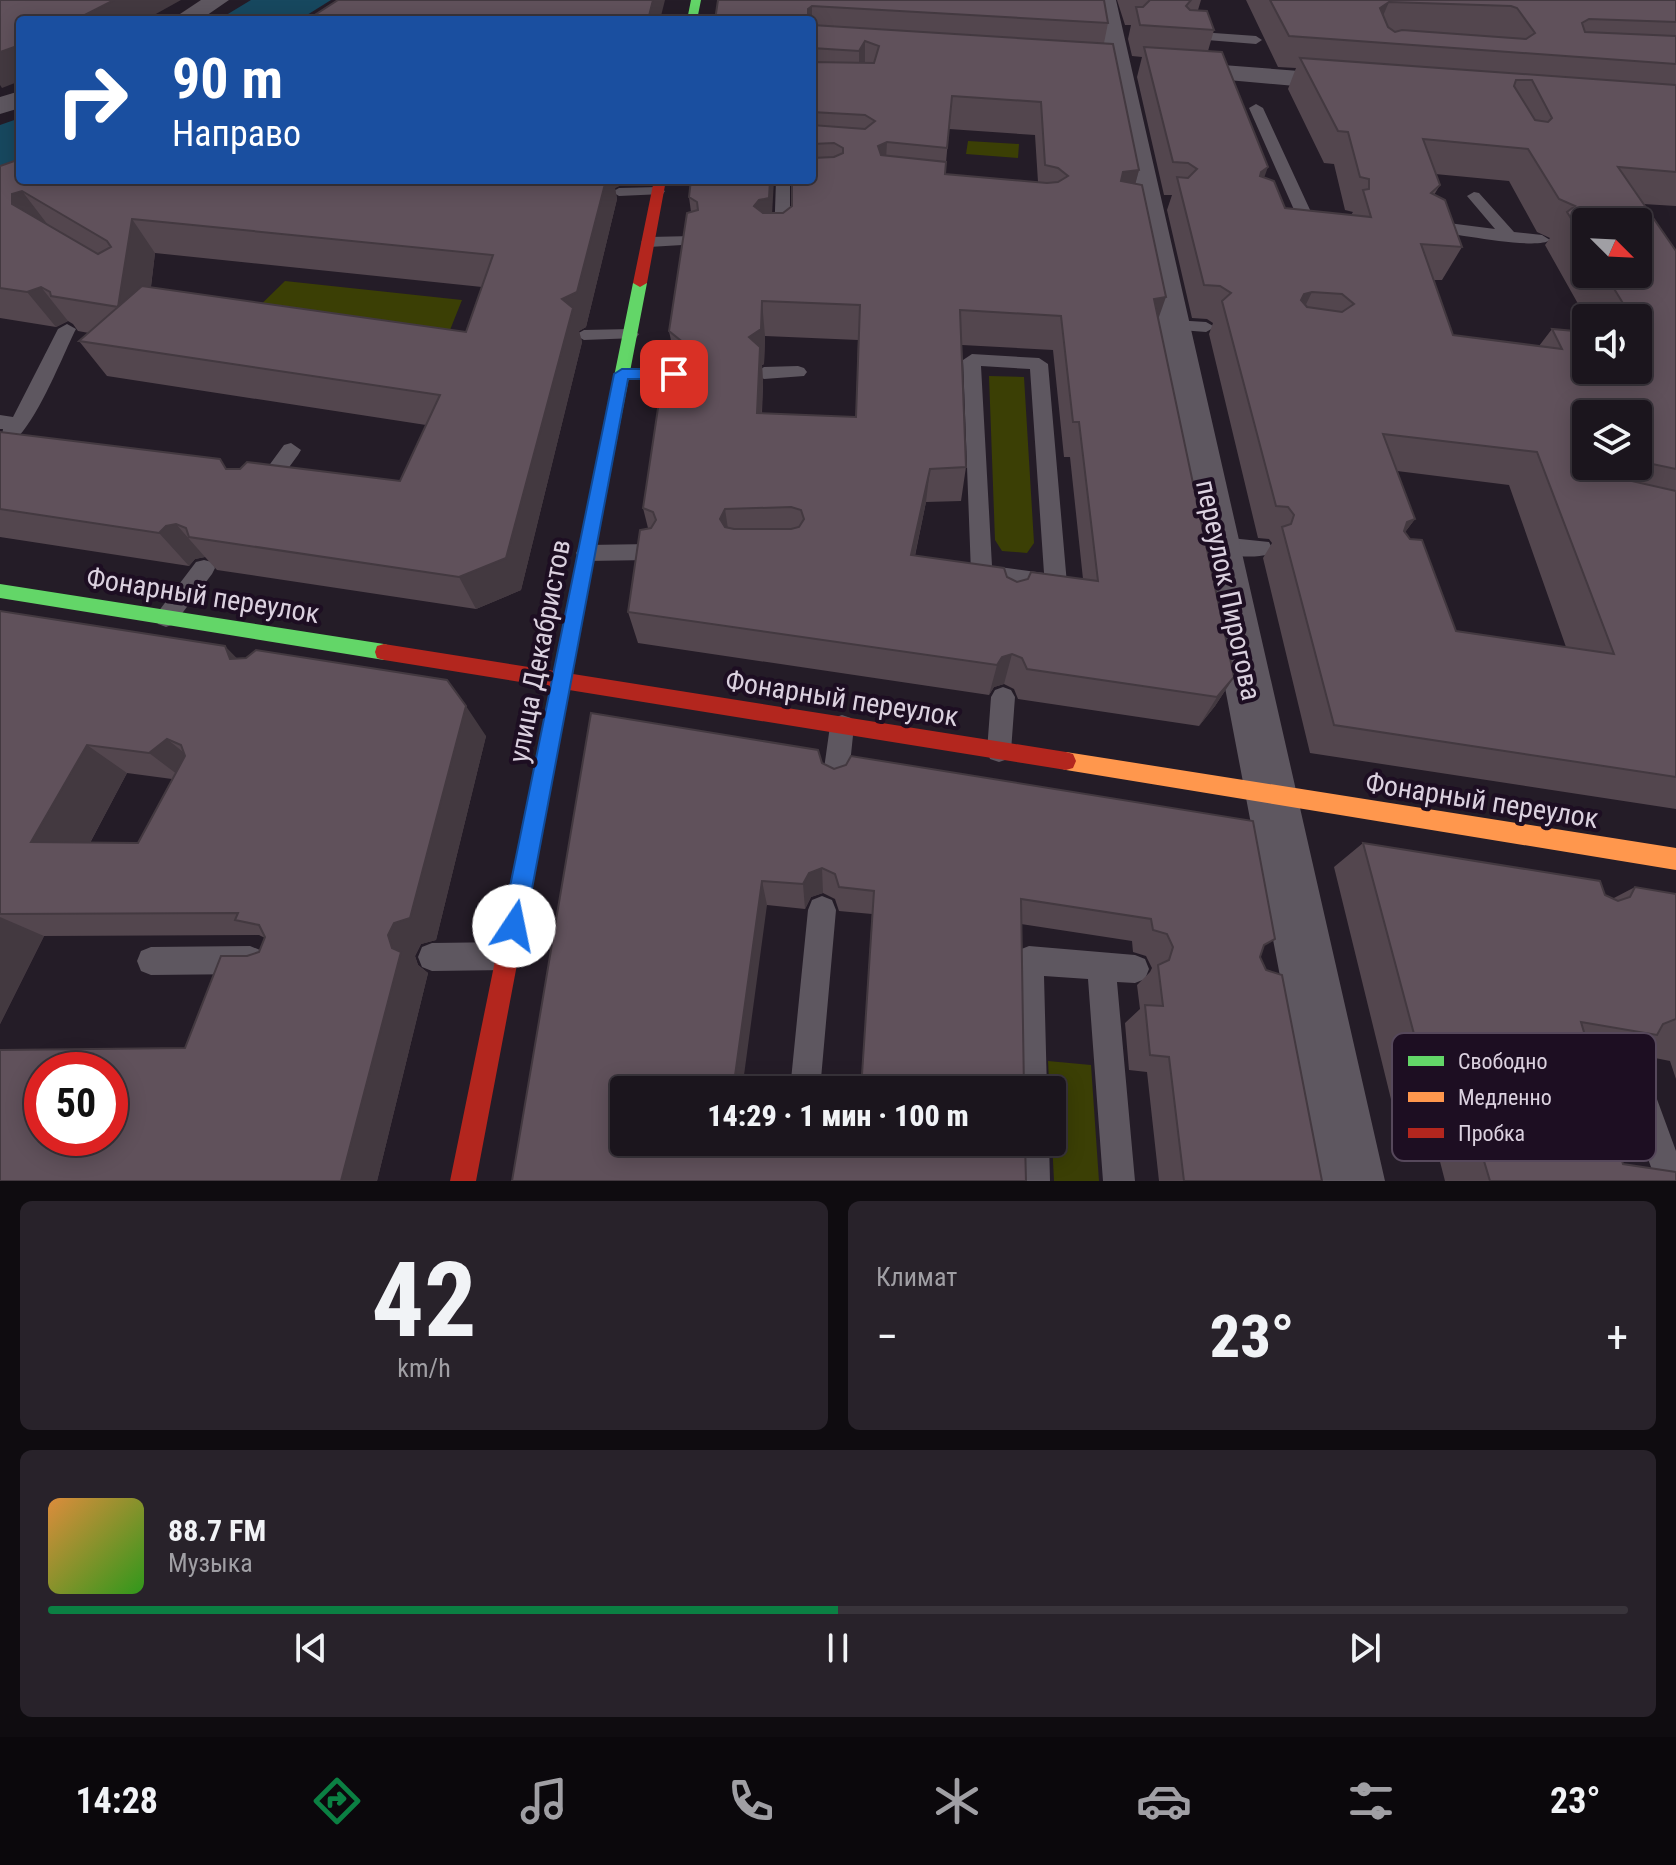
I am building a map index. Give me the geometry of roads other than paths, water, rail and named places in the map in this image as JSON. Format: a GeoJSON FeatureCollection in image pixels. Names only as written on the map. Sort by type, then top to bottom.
{"type":"FeatureCollection","features":[{"type":"Feature","properties":{"kind":"street"},"geometry":{"type":"LineString","coordinates":[[190,16],[218,0]]}},
{"type":"Feature","properties":{"kind":"street","name":"переулок Пирогова"},"geometry":{"type":"LineString","coordinates":[[1105,0],[1148,207],[1190,326],[1241,546],[1271,795],[1298,983],[1352,1181]]}},
{"type":"Feature","properties":{"kind":"street"},"geometry":{"type":"LineString","coordinates":[[1114,48],[1244,79],[1380,85]]}},
{"type":"Feature","properties":{"kind":"street","name":"улица Декабристов"},"geometry":{"type":"LineString","coordinates":[[463,1181],[659,186]]}},
{"type":"Feature","properties":{"kind":"street","name":"Фонарный переулок"},"geometry":{"type":"LineString","coordinates":[[0,591],[1676,859]]}},
{"type":"Feature","properties":{"kind":"lane"},"geometry":{"type":"LineString","coordinates":[[1186,35],[1256,40]]}},
{"type":"Feature","properties":{"kind":"lane"},"geometry":{"type":"LineString","coordinates":[[1256,108],[1303,212]]}},
{"type":"Feature","properties":{"kind":"lane"},"geometry":{"type":"LineString","coordinates":[[768,240],[782,240],[787,184]]}},
{"type":"Feature","properties":{"kind":"lane"},"geometry":{"type":"LineString","coordinates":[[619,192],[659,186]]}},
{"type":"Feature","properties":{"kind":"lane"},"geometry":{"type":"LineString","coordinates":[[1474,196],[1510,237]]}},
{"type":"Feature","properties":{"kind":"lane"},"geometry":{"type":"LineString","coordinates":[[1424,225],[1542,240]]}},
{"type":"Feature","properties":{"kind":"lane"},"geometry":{"type":"LineString","coordinates":[[649,242],[693,241]]}},
{"type":"Feature","properties":{"kind":"lane"},"geometry":{"type":"LineString","coordinates":[[0,443],[67,329]]}},
{"type":"Feature","properties":{"kind":"lane"},"geometry":{"type":"LineString","coordinates":[[584,335],[630,334]]}},
{"type":"Feature","properties":{"kind":"lane"},"geometry":{"type":"LineString","coordinates":[[972,360],[1039,364],[1056,584],[1012,577],[982,573],[972,360]]}},
{"type":"Feature","properties":{"kind":"lane"},"geometry":{"type":"LineString","coordinates":[[764,373],[798,372]]}},
{"type":"Feature","properties":{"kind":"lane"},"geometry":{"type":"LineString","coordinates":[[622,374],[674,374]]}},
{"type":"Feature","properties":{"kind":"lane"},"geometry":{"type":"LineString","coordinates":[[258,495],[291,450]]}},
{"type":"Feature","properties":{"kind":"lane"},"geometry":{"type":"LineString","coordinates":[[587,553],[650,552]]}},
{"type":"Feature","properties":{"kind":"lane"},"geometry":{"type":"LineString","coordinates":[[166,618],[204,568]]}},
{"type":"Feature","properties":{"kind":"lane"},"geometry":{"type":"LineString","coordinates":[[1010,602],[1012,577]]}},
{"type":"Feature","properties":{"kind":"lane"},"geometry":{"type":"LineString","coordinates":[[36,621],[53,600]]}},
{"type":"Feature","properties":{"kind":"lane"},"geometry":{"type":"LineString","coordinates":[[281,661],[296,639]]}},
{"type":"Feature","properties":{"kind":"lane"},"geometry":{"type":"LineString","coordinates":[[999,751],[1003,697]]}},
{"type":"Feature","properties":{"kind":"lane"},"geometry":{"type":"LineString","coordinates":[[835,783],[842,726]]}},
{"type":"Feature","properties":{"kind":"lane"},"geometry":{"type":"LineString","coordinates":[[1551,839],[1562,869]]}},
{"type":"Feature","properties":{"kind":"lane"},"geometry":{"type":"LineString","coordinates":[[806,1076],[822,910]]}},
{"type":"Feature","properties":{"kind":"lane"},"geometry":{"type":"LineString","coordinates":[[432,957],[508,956]]}},
{"type":"Feature","properties":{"kind":"lane"},"geometry":{"type":"LineString","coordinates":[[151,961],[283,959]]}},
{"type":"Feature","properties":{"kind":"lane"},"geometry":{"type":"LineString","coordinates":[[1032,1076],[1029,960],[1135,969]]}},
{"type":"Feature","properties":{"kind":"lane"},"geometry":{"type":"LineString","coordinates":[[1101,966],[1119,1181]]}},
{"type":"Feature","properties":{"kind":"lane"},"geometry":{"type":"LineString","coordinates":[[1656,1137],[1672,1181]]}},
{"type":"Feature","properties":{"kind":"lane"},"geometry":{"type":"LineString","coordinates":[[1033,1156],[1034,1181]]}},
{"type":"Feature","properties":{"kind":"water"},"geometry":{"type":"Polygon","coordinates":[[[251,0],[331,0],[305,16],[225,16],[251,0]]]}},
{"type":"Feature","properties":{"kind":"water"},"geometry":{"type":"Polygon","coordinates":[[[16,119],[16,163],[0,169],[0,125],[16,119]]]}}]}
